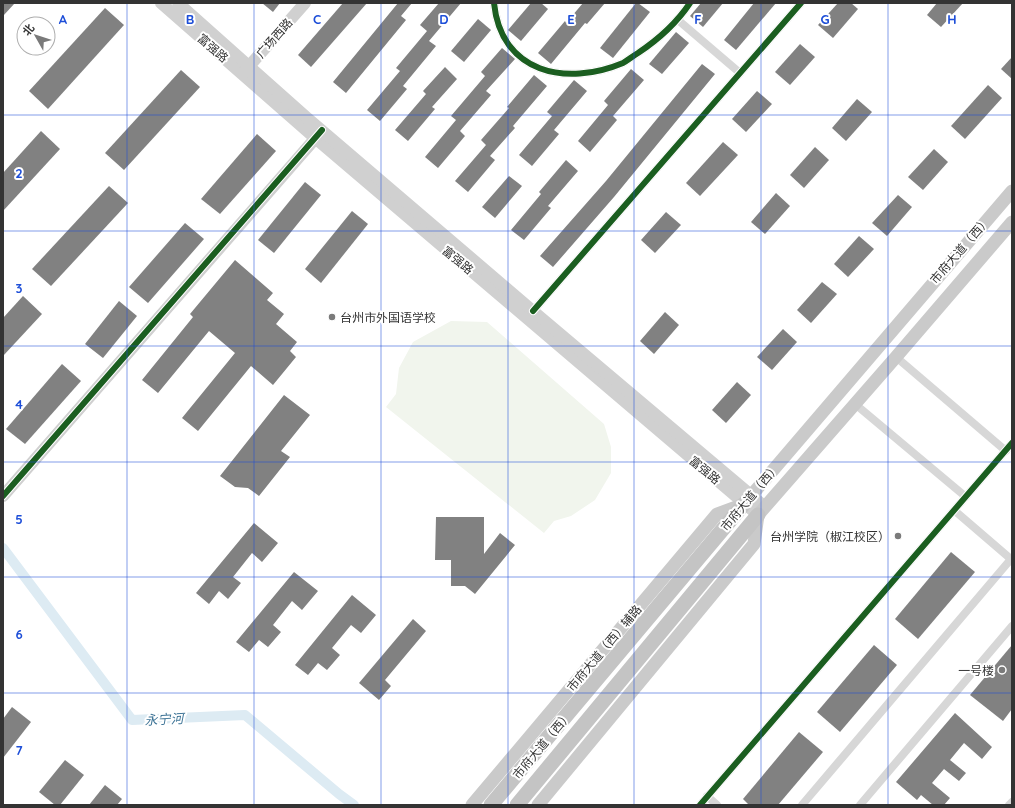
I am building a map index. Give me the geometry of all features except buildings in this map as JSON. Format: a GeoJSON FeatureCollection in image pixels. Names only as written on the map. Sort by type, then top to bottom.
{"type":"FeatureCollection","features":[{"type":"Feature","properties":{"kind":"highway","name":"市府大道（西）"},"geometry":{"type":"LineString","coordinates":[[491,805],[748,499]]}},
{"type":"Feature","properties":{"kind":"highway","name":"市府大道（西）"},"geometry":{"type":"LineString","coordinates":[[517,805],[761,511]]}},
{"type":"Feature","properties":{"kind":"main road","name":"富强路"},"geometry":{"type":"LineString","coordinates":[[161,3],[246,70]]}},
{"type":"Feature","properties":{"kind":"main road","name":"富强路"},"geometry":{"type":"LineString","coordinates":[[178,3],[246,70],[318,134],[748,499]]}},
{"type":"Feature","properties":{"kind":"main road","name":"广场西路"},"geometry":{"type":"LineString","coordinates":[[246,70],[304,3]]}},
{"type":"Feature","properties":{"kind":"main road","name":"富强路"},"geometry":{"type":"LineString","coordinates":[[318,134],[533,311],[761,511]]}},
{"type":"Feature","properties":{"kind":"main road"},"geometry":{"type":"LineString","coordinates":[[3,496],[318,134]]}},
{"type":"Feature","properties":{"kind":"main road","name":"市府大道（西）"},"geometry":{"type":"LineString","coordinates":[[748,499],[1012,191]]}},
{"type":"Feature","properties":{"kind":"main road","name":"市府大道（西）"},"geometry":{"type":"LineString","coordinates":[[761,511],[1012,222]]}},
{"type":"Feature","properties":{"kind":"main road","name":"市府大道（西）辅路"},"geometry":{"type":"LineString","coordinates":[[472,805],[717,514],[748,499]]}},
{"type":"Feature","properties":{"kind":"main road"},"geometry":{"type":"LineString","coordinates":[[538,805],[754,544],[761,511]]}},
{"type":"Feature","properties":{"kind":"street"},"geometry":{"type":"LineString","coordinates":[[494,3],[495,13],[503,36],[512,49],[524,60],[541,69],[560,74],[598,72],[624,62],[653,42],[678,20],[690,3]]}},
{"type":"Feature","properties":{"kind":"street"},"geometry":{"type":"LineString","coordinates":[[533,311],[801,3]]}},
{"type":"Feature","properties":{"kind":"street"},"geometry":{"type":"LineString","coordinates":[[678,20],[740,73]]}},
{"type":"Feature","properties":{"kind":"street"},"geometry":{"type":"LineString","coordinates":[[896,357],[1006,451]]}},
{"type":"Feature","properties":{"kind":"street"},"geometry":{"type":"LineString","coordinates":[[855,404],[966,497]]}},
{"type":"Feature","properties":{"kind":"street"},"geometry":{"type":"LineString","coordinates":[[700,805],[955,511],[1012,443]]}},
{"type":"Feature","properties":{"kind":"street"},"geometry":{"type":"LineString","coordinates":[[802,805],[1012,559],[955,511]]}},
{"type":"Feature","properties":{"kind":"street"},"geometry":{"type":"LineString","coordinates":[[860,805],[1012,626]]}},
{"type":"Feature","properties":{"kind":"street"},"geometry":{"type":"LineString","coordinates":[[707,796],[717,805]]}},
{"type":"Feature","properties":{"kind":"street"},"geometry":{"type":"LineString","coordinates":[[1009,805],[1012,802]]}},
{"type":"Feature","properties":{"kind":"shaded area"},"geometry":{"type":"Polygon","coordinates":[[[451,321],[487,322],[604,424],[611,447],[611,473],[595,500],[571,516],[554,521],[544,533],[386,407],[396,394],[399,368],[413,342],[451,321]]]}},
{"type":"Feature","properties":{"kind":"waterway","name":"永宁河"},"geometry":{"type":"LineString","coordinates":[[3,548],[132,720],[245,715],[354,805]]}},
{"type":"Feature","properties":{"kind":"cycle path"},"geometry":{"type":"LineString","coordinates":[[494,3],[499,27],[509,45],[523,59],[540,68],[559,73],[580,74],[601,70],[625,62],[667,31],[690,3]]}},
{"type":"Feature","properties":{"kind":"cycle path"},"geometry":{"type":"LineString","coordinates":[[533,311],[801,3]]}},
{"type":"Feature","properties":{"kind":"cycle path"},"geometry":{"type":"LineString","coordinates":[[3,496],[322,130]]}},
{"type":"Feature","properties":{"kind":"cycle path"},"geometry":{"type":"LineString","coordinates":[[700,805],[1012,443]]}},
{"type":"Feature","properties":{"kind":"place","name":"台州市外国语学校"},"geometry":{"type":"Point","coordinates":[332,317]}},
{"type":"Feature","properties":{"kind":"place","name":"台州学院（椒江校区）"},"geometry":{"type":"Point","coordinates":[898,536]}},
{"type":"Feature","properties":{"kind":"place","name":"一号楼"},"geometry":{"type":"Point","coordinates":[1002,670]}}]}
